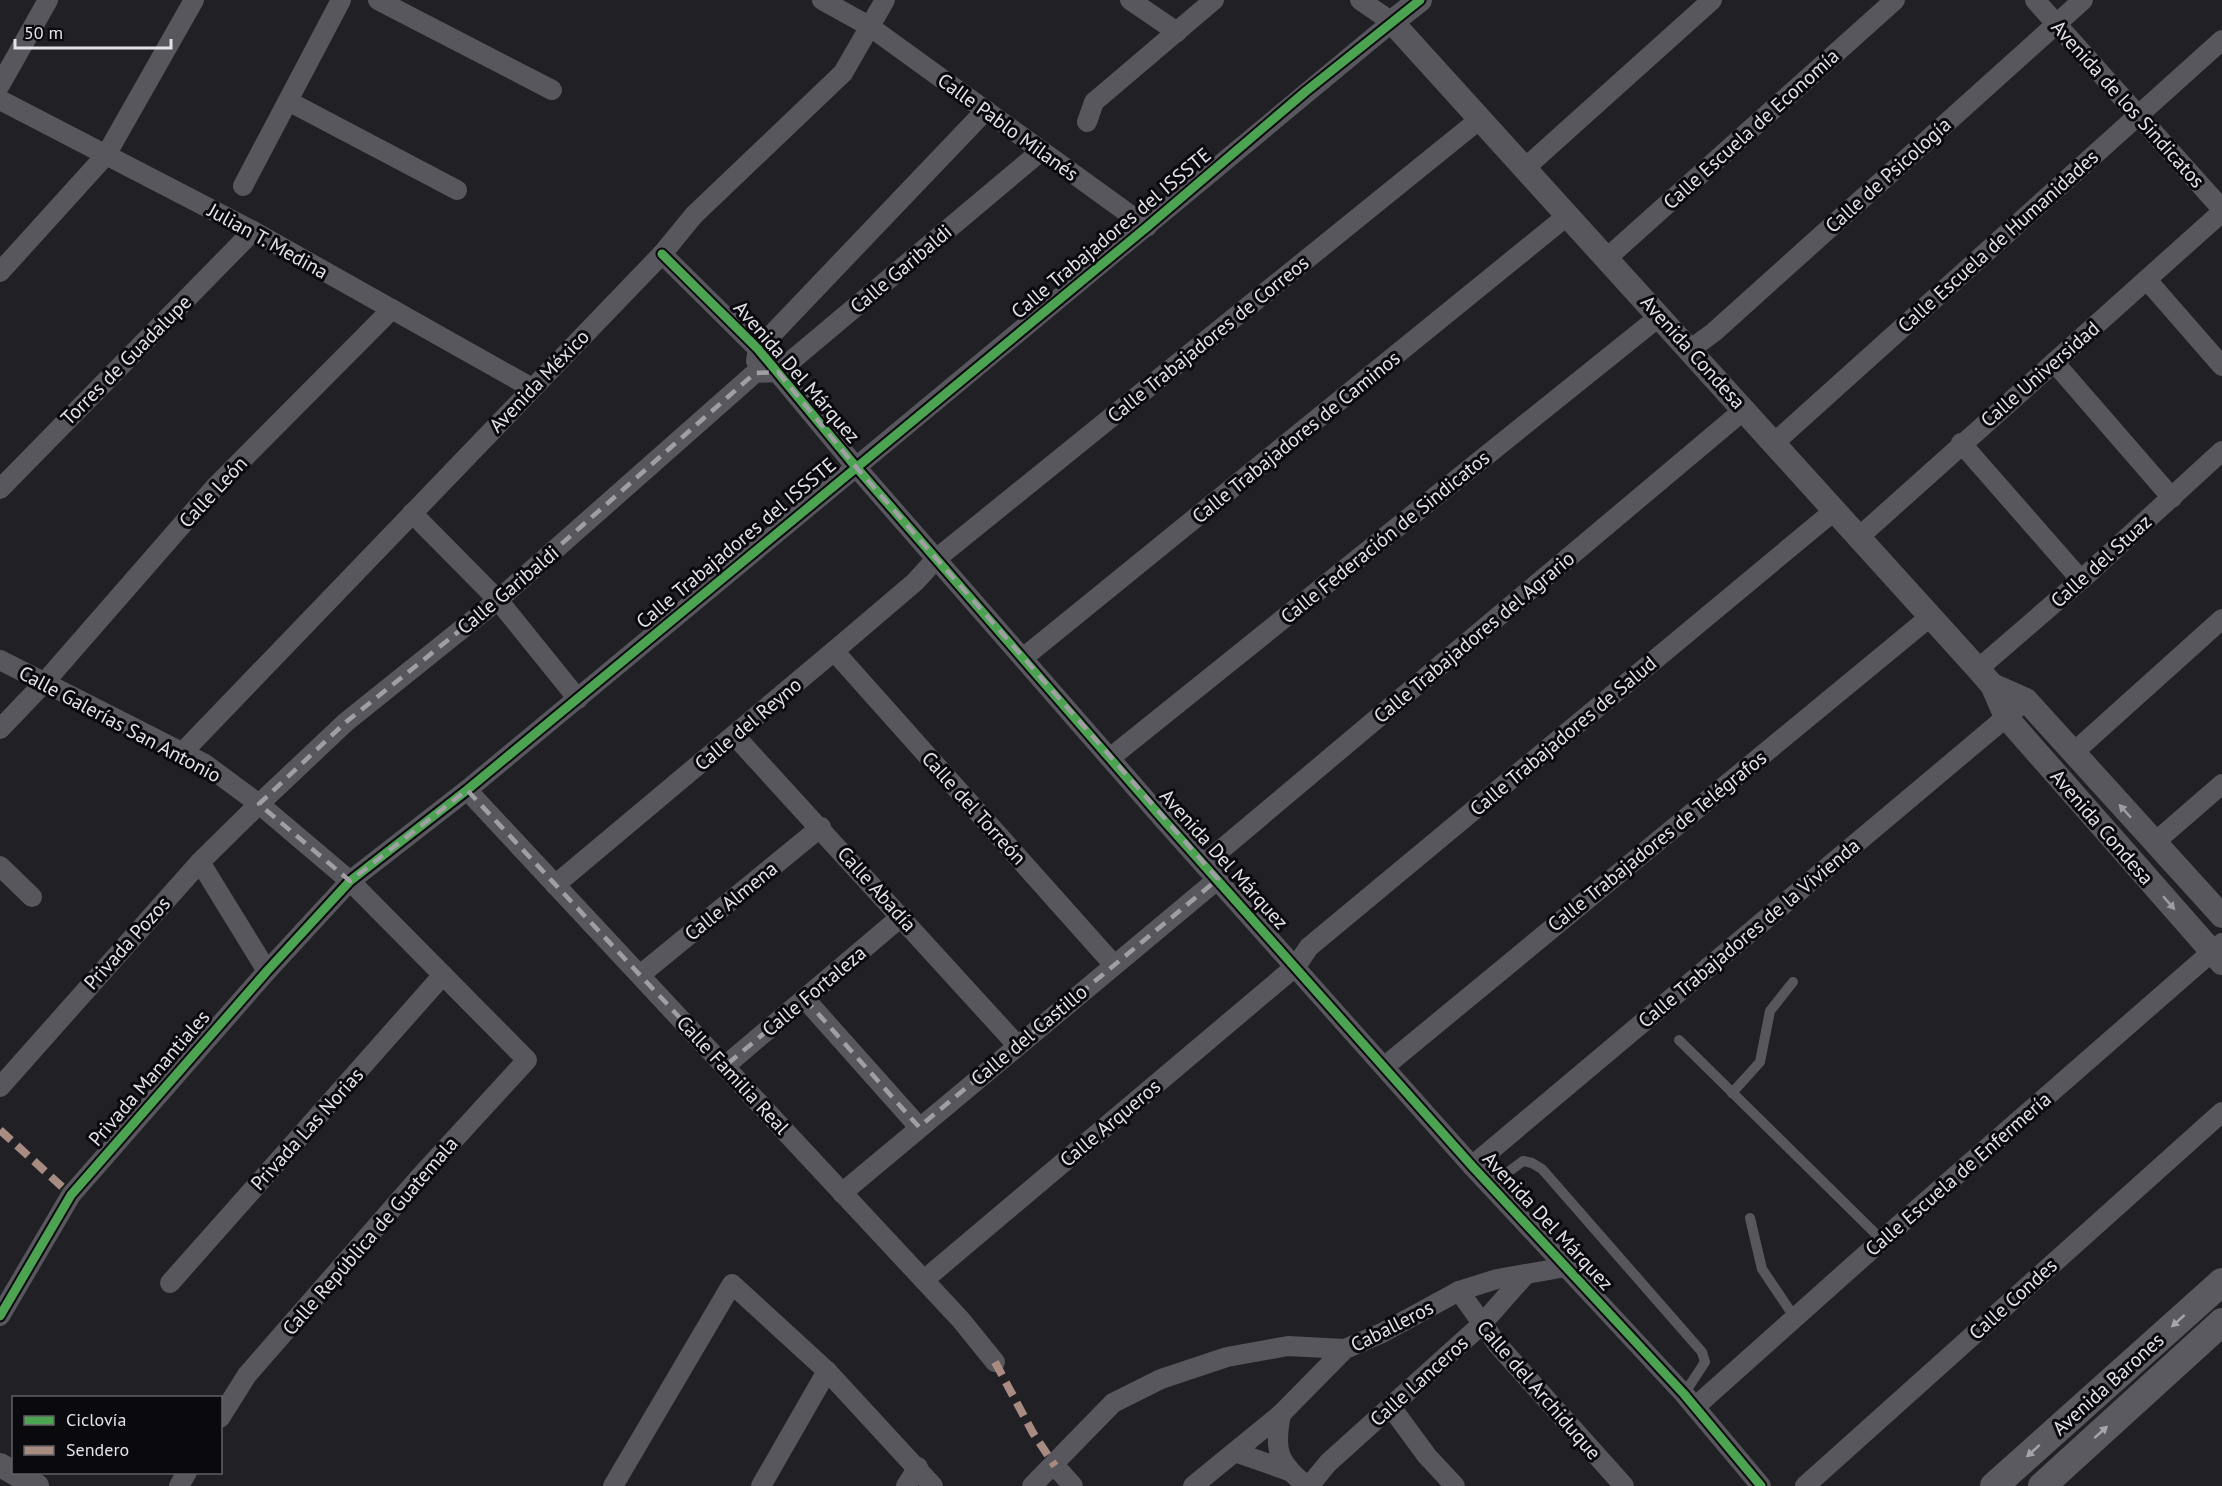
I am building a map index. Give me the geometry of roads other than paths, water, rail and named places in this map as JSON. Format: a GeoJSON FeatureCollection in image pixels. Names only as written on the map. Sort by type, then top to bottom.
{"type":"FeatureCollection","features":[{"type":"Feature","properties":{"kind":"main road","name":"Avenida Barones"},"geometry":{"type":"LineString","coordinates":[[1994,1486],[2222,1282]]}},
{"type":"Feature","properties":{"kind":"main road","name":"Avenida Barones"},"geometry":{"type":"LineString","coordinates":[[2042,1486],[2222,1322]]}},
{"type":"Feature","properties":{"kind":"main road"},"geometry":{"type":"LineString","coordinates":[[2116,1376],[2138,1398]]}},
{"type":"Feature","properties":{"kind":"street"},"geometry":{"type":"LineString","coordinates":[[0,86],[48,0]]}},
{"type":"Feature","properties":{"kind":"street"},"geometry":{"type":"LineString","coordinates":[[0,272],[106,156],[194,0]]}},
{"type":"Feature","properties":{"kind":"street"},"geometry":{"type":"LineString","coordinates":[[243,186],[341,0]]}},
{"type":"Feature","properties":{"kind":"street"},"geometry":{"type":"LineString","coordinates":[[378,0],[552,90]]}},
{"type":"Feature","properties":{"kind":"street","name":"Calle Pablo Milanés"},"geometry":{"type":"LineString","coordinates":[[822,0],[869,26],[1147,227]]}},
{"type":"Feature","properties":{"kind":"street","name":"Avenida México"},"geometry":{"type":"LineString","coordinates":[[181,754],[662,254],[694,215],[843,73],[885,0]]}},
{"type":"Feature","properties":{"kind":"street"},"geometry":{"type":"LineString","coordinates":[[1130,0],[1177,32]]}},
{"type":"Feature","properties":{"kind":"street"},"geometry":{"type":"LineString","coordinates":[[1088,122],[1094,102],[1214,0]]}},
{"type":"Feature","properties":{"kind":"street"},"geometry":{"type":"LineString","coordinates":[[1360,0],[1392,22],[1420,0]]}},
{"type":"Feature","properties":{"kind":"street"},"geometry":{"type":"LineString","coordinates":[[1525,168],[1712,0]]}},
{"type":"Feature","properties":{"kind":"street","name":"Calle Escuela de Economía"},"geometry":{"type":"LineString","coordinates":[[1607,258],[1895,0]]}},
{"type":"Feature","properties":{"kind":"street","name":"Avenida de los Sindicatos"},"geometry":{"type":"LineString","coordinates":[[2035,0],[2222,210]]}},
{"type":"Feature","properties":{"kind":"street","name":"Calle de Psicología"},"geometry":{"type":"LineString","coordinates":[[1691,349],[1714,332],[2083,0]]}},
{"type":"Feature","properties":{"kind":"street","name":"Avenida Condesa"},"geometry":{"type":"LineString","coordinates":[[1392,22],[1931,616],[1985,677],[2006,717],[2219,953]]}},
{"type":"Feature","properties":{"kind":"street","name":"Calle Trabajadores del ISSSTE"},"geometry":{"type":"LineString","coordinates":[[350,881],[467,790],[578,699],[1392,22]]}},
{"type":"Feature","properties":{"kind":"street","name":"Calle Escuela de Humanidades"},"geometry":{"type":"LineString","coordinates":[[1774,442],[2222,40]]}},
{"type":"Feature","properties":{"kind":"street","name":"Julian T. Medina"},"geometry":{"type":"LineString","coordinates":[[0,100],[253,231],[531,388]]}},
{"type":"Feature","properties":{"kind":"street"},"geometry":{"type":"LineString","coordinates":[[288,100],[457,190]]}},
{"type":"Feature","properties":{"kind":"street"},"geometry":{"type":"LineString","coordinates":[[778,372],[755,373],[758,349],[986,110]]}},
{"type":"Feature","properties":{"kind":"street","name":"Calle Trabajadores de Correos"},"geometry":{"type":"LineString","coordinates":[[936,559],[1480,119]]}},
{"type":"Feature","properties":{"kind":"street","name":"Calle Garibaldi"},"geometry":{"type":"LineString","coordinates":[[778,372],[1041,151]]}},
{"type":"Feature","properties":{"kind":"street","name":"Calle Universidad"},"geometry":{"type":"LineString","coordinates":[[1859,537],[2222,210]]}},
{"type":"Feature","properties":{"kind":"street","name":"Calle Trabajadores de Caminos"},"geometry":{"type":"LineString","coordinates":[[1023,658],[1568,215]]}},
{"type":"Feature","properties":{"kind":"street","name":"Torres de Guadalupe"},"geometry":{"type":"LineString","coordinates":[[0,489],[253,231]]}},
{"type":"Feature","properties":{"kind":"street","name":"Avenida Del Márquez"},"geometry":{"type":"LineString","coordinates":[[662,254],[758,349],[856,467],[1110,758],[1472,1166],[1690,1401],[1761,1486]]}},
{"type":"Feature","properties":{"kind":"street"},"geometry":{"type":"LineString","coordinates":[[2146,280],[2222,366]]}},
{"type":"Feature","properties":{"kind":"street","name":"Calle León"},"geometry":{"type":"LineString","coordinates":[[0,729],[44,683],[215,487],[392,309]]}},
{"type":"Feature","properties":{"kind":"street","name":"Calle Federación de Sindicatos"},"geometry":{"type":"LineString","coordinates":[[1110,758],[1660,316]]}},
{"type":"Feature","properties":{"kind":"street"},"geometry":{"type":"LineString","coordinates":[[2054,362],[2172,498]]}},
{"type":"Feature","properties":{"kind":"street","name":"Calle Garibaldi"},"geometry":{"type":"LineString","coordinates":[[259,804],[346,722],[498,600],[755,373]]}},
{"type":"Feature","properties":{"kind":"street","name":"Calle Trabajadores del Agrario"},"geometry":{"type":"LineString","coordinates":[[1204,864],[1745,409]]}},
{"type":"Feature","properties":{"kind":"street"},"geometry":{"type":"LineString","coordinates":[[1961,443],[2081,580]]}},
{"type":"Feature","properties":{"kind":"street","name":"Calle del Stuaz"},"geometry":{"type":"LineString","coordinates":[[1985,677],[2081,580],[2222,451]]}},
{"type":"Feature","properties":{"kind":"street","name":"Calle Trabajadores de Salud"},"geometry":{"type":"LineString","coordinates":[[1296,966],[1309,947],[1835,510]]}},
{"type":"Feature","properties":{"kind":"street"},"geometry":{"type":"LineString","coordinates":[[412,513],[498,600],[578,699]]}},
{"type":"Feature","properties":{"kind":"street","name":"Calle del Reyno"},"geometry":{"type":"LineString","coordinates":[[555,885],[915,582],[936,559]]}},
{"type":"Feature","properties":{"kind":"street","name":"Calle Trabajadores de Telégrafos"},"geometry":{"type":"LineString","coordinates":[[1384,1067],[1931,616]]}},
{"type":"Feature","properties":{"kind":"street"},"geometry":{"type":"LineString","coordinates":[[2073,753],[2222,619]]}},
{"type":"Feature","properties":{"kind":"street","name":"Calle del Torreón"},"geometry":{"type":"LineString","coordinates":[[834,651],[1114,965]]}},
{"type":"Feature","properties":{"kind":"street","name":"Calle Galerías San Antonio"},"geometry":{"type":"LineString","coordinates":[[0,660],[181,754],[205,764],[259,804],[350,881],[527,1060]]}},
{"type":"Feature","properties":{"kind":"street","name":"Avenida Condesa"},"geometry":{"type":"LineString","coordinates":[[1985,677],[2026,700],[2222,916]]}},
{"type":"Feature","properties":{"kind":"street","name":"Calle Trabajadores de la Vivienda"},"geometry":{"type":"LineString","coordinates":[[1472,1166],[2026,700]]}},
{"type":"Feature","properties":{"kind":"street","name":"Calle Abadía"},"geometry":{"type":"LineString","coordinates":[[735,735],[1017,1045]]}},
{"type":"Feature","properties":{"kind":"street"},"geometry":{"type":"LineString","coordinates":[[2154,843],[2222,784]]}},
{"type":"Feature","properties":{"kind":"street","name":"Calle Familia Real"},"geometry":{"type":"LineString","coordinates":[[467,790],[961,1320],[994,1362]]}},
{"type":"Feature","properties":{"kind":"street","name":"Privada Pozos"},"geometry":{"type":"LineString","coordinates":[[0,1087],[200,862],[259,804]]}},
{"type":"Feature","properties":{"kind":"street","name":"Calle Almena"},"geometry":{"type":"LineString","coordinates":[[640,975],[821,827]]}},
{"type":"Feature","properties":{"kind":"street"},"geometry":{"type":"LineString","coordinates":[[200,862],[267,971]]}},
{"type":"Feature","properties":{"kind":"street"},"geometry":{"type":"LineString","coordinates":[[0,866],[32,897]]}},
{"type":"Feature","properties":{"kind":"street","name":"Calle del Castillo"},"geometry":{"type":"LineString","coordinates":[[842,1193],[1218,879]]}},
{"type":"Feature","properties":{"kind":"street","name":"Privada Manantiales"},"geometry":{"type":"LineString","coordinates":[[0,1317],[71,1195],[267,971],[350,881]]}},
{"type":"Feature","properties":{"kind":"street","name":"Calle Fortaleza"},"geometry":{"type":"LineString","coordinates":[[725,1066],[902,916]]}},
{"type":"Feature","properties":{"kind":"street","name":"Calle Escuela de Enfermería"},"geometry":{"type":"LineString","coordinates":[[1690,1401],[1795,1318],[1882,1240],[2219,953]]}},
{"type":"Feature","properties":{"kind":"street","name":"Calle Arqueros"},"geometry":{"type":"LineString","coordinates":[[924,1280],[1296,966]]}},
{"type":"Feature","properties":{"kind":"street","name":"Privada Las Norias"},"geometry":{"type":"LineString","coordinates":[[170,1283],[443,975]]}},
{"type":"Feature","properties":{"kind":"street"},"geometry":{"type":"LineString","coordinates":[[805,999],[919,1127]]}},
{"type":"Feature","properties":{"kind":"street","name":"Calle República de Guatemala"},"geometry":{"type":"LineString","coordinates":[[222,1415],[247,1375],[418,1179],[527,1060]]}},
{"type":"Feature","properties":{"kind":"street","name":"Calle Condes"},"geometry":{"type":"LineString","coordinates":[[1805,1486],[2222,1112]]}},
{"type":"Feature","properties":{"kind":"street","name":"Caballeros"},"geometry":{"type":"LineString","coordinates":[[1193,1486],[1281,1414],[1345,1349],[1382,1333],[1459,1291],[1497,1279],[1566,1267]]}},
{"type":"Feature","properties":{"kind":"street","name":"Calle Lanceros"},"geometry":{"type":"LineString","coordinates":[[1308,1486],[1328,1463],[1481,1325],[1526,1274]]}},
{"type":"Feature","properties":{"kind":"street"},"geometry":{"type":"LineString","coordinates":[[613,1486],[732,1284],[827,1371],[918,1467],[933,1486]]}},
{"type":"Feature","properties":{"kind":"street","name":"Calle del Archiduque"},"geometry":{"type":"LineString","coordinates":[[1459,1291],[1481,1325],[1624,1486]]}},
{"type":"Feature","properties":{"kind":"street"},"geometry":{"type":"LineString","coordinates":[[1032,1486],[1055,1466],[1113,1403],[1161,1378],[1227,1357],[1288,1346],[1345,1349]]}},
{"type":"Feature","properties":{"kind":"street"},"geometry":{"type":"LineString","coordinates":[[761,1486],[827,1371]]}},
{"type":"Feature","properties":{"kind":"street"},"geometry":{"type":"LineString","coordinates":[[1391,1407],[1427,1456],[1455,1486]]}},
{"type":"Feature","properties":{"kind":"street"},"geometry":{"type":"LineString","coordinates":[[1281,1414],[1276,1439],[1278,1452],[1289,1472]]}},
{"type":"Feature","properties":{"kind":"street"},"geometry":{"type":"LineString","coordinates":[[1235,1452],[1289,1472],[1308,1486]]}},
{"type":"Feature","properties":{"kind":"street"},"geometry":{"type":"LineString","coordinates":[[1055,1466],[1073,1486]]}},
{"type":"Feature","properties":{"kind":"street"},"geometry":{"type":"LineString","coordinates":[[906,1486],[918,1467]]}},
{"type":"Feature","properties":{"kind":"street"},"geometry":{"type":"LineString","coordinates":[[16,1474],[37,1486]]}},
{"type":"Feature","properties":{"kind":"lane"},"geometry":{"type":"LineString","coordinates":[[1732,1093],[1760,1062],[1770,1011],[1793,982]]}},
{"type":"Feature","properties":{"kind":"lane"},"geometry":{"type":"LineString","coordinates":[[1679,1040],[1882,1240]]}},
{"type":"Feature","properties":{"kind":"lane"},"geometry":{"type":"LineString","coordinates":[[1491,1185],[1523,1161],[1542,1169],[1702,1352],[1705,1362],[1690,1401]]}},
{"type":"Feature","properties":{"kind":"lane"},"geometry":{"type":"LineString","coordinates":[[1750,1218],[1762,1269],[1795,1318]]}}]}
